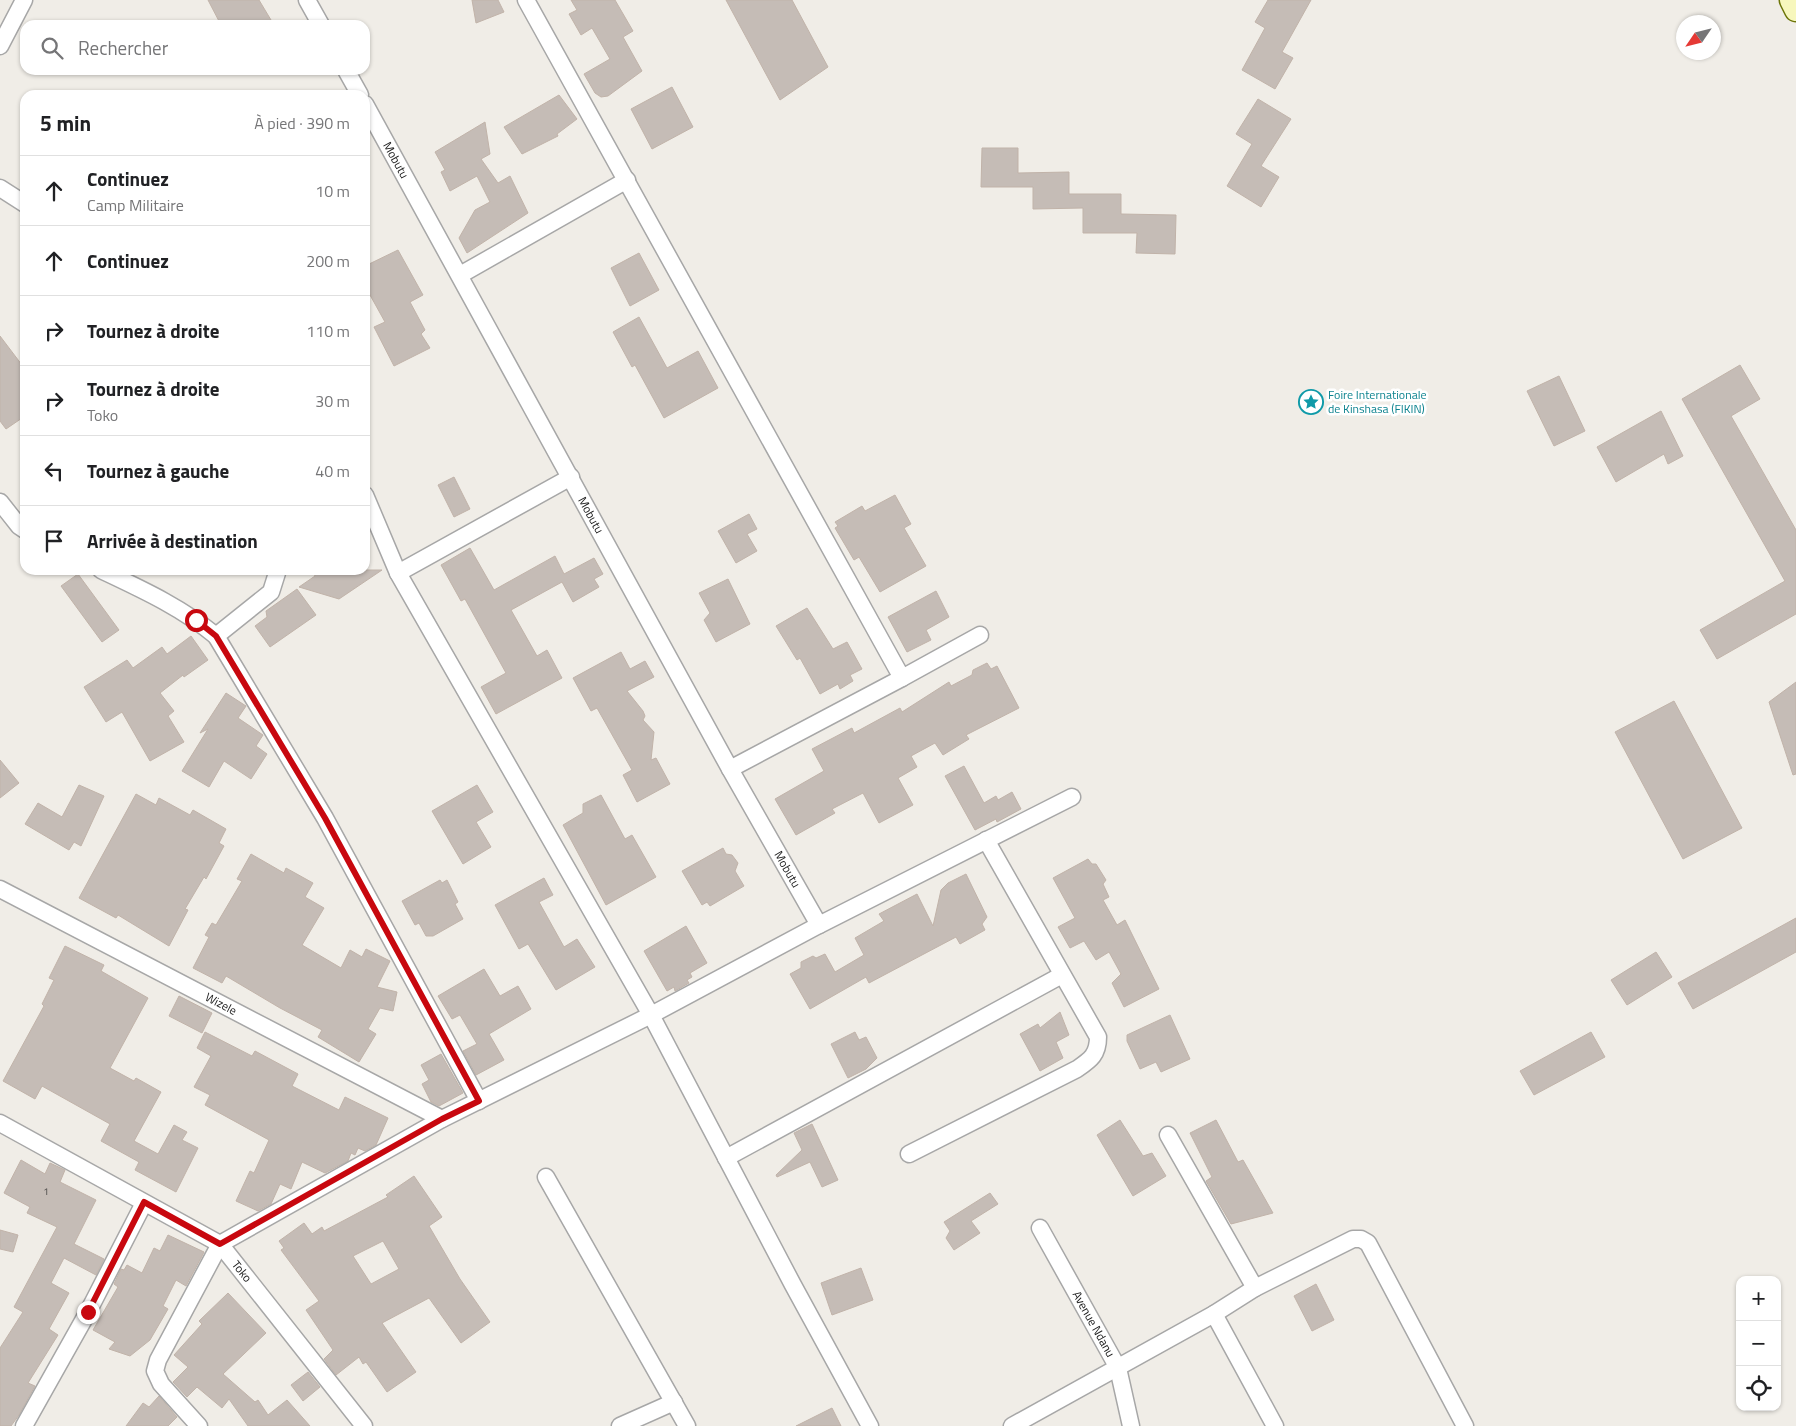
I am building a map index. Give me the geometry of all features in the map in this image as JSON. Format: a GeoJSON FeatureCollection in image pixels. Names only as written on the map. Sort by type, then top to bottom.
{"type":"FeatureCollection","features":[{"type":"Feature","properties":{"kind":"main road"},"geometry":{"type":"LineString","coordinates":[[1791,0],[1796,10]]}},
{"type":"Feature","properties":{"kind":"street"},"geometry":{"type":"LineString","coordinates":[[0,46],[24,0]]}},
{"type":"Feature","properties":{"kind":"street"},"geometry":{"type":"LineString","coordinates":[[307,0],[318,20]]}},
{"type":"Feature","properties":{"kind":"street"},"geometry":{"type":"LineString","coordinates":[[526,0],[902,678]]}},
{"type":"Feature","properties":{"kind":"street"},"geometry":{"type":"LineString","coordinates":[[349,75],[357,90]]}},
{"type":"Feature","properties":{"kind":"street","name":"Mobutu"},"geometry":{"type":"LineString","coordinates":[[370,113],[730,769],[819,925]]}},
{"type":"Feature","properties":{"kind":"street"},"geometry":{"type":"LineString","coordinates":[[460,275],[627,180]]}},
{"type":"Feature","properties":{"kind":"street"},"geometry":{"type":"LineString","coordinates":[[0,188],[20,201]]}},
{"type":"Feature","properties":{"kind":"street"},"geometry":{"type":"LineString","coordinates":[[398,573],[570,477]]}},
{"type":"Feature","properties":{"kind":"street"},"geometry":{"type":"LineString","coordinates":[[0,502],[20,527]]}},
{"type":"Feature","properties":{"kind":"street"},"geometry":{"type":"LineString","coordinates":[[370,507],[398,573],[651,1015],[870,1426]]}},
{"type":"Feature","properties":{"kind":"street"},"geometry":{"type":"LineString","coordinates":[[112,575],[160,598],[196,620],[216,636],[325,818],[479,1101]]}},
{"type":"Feature","properties":{"kind":"street"},"geometry":{"type":"LineString","coordinates":[[216,636],[270,592],[276,575]]}},
{"type":"Feature","properties":{"kind":"street"},"geometry":{"type":"LineString","coordinates":[[730,769],[980,635]]}},
{"type":"Feature","properties":{"kind":"street"},"geometry":{"type":"LineString","coordinates":[[199,1426],[161,1384],[155,1371],[158,1360],[220,1244],[442,1119],[651,1015],[819,925],[1072,797]]}},
{"type":"Feature","properties":{"kind":"street"},"geometry":{"type":"LineString","coordinates":[[909,1154],[1077,1069],[1094,1058],[1098,1047],[1098,1038],[986,840]]}},
{"type":"Feature","properties":{"kind":"street","name":"Wizele"},"geometry":{"type":"LineString","coordinates":[[0,889],[442,1119]]}},
{"type":"Feature","properties":{"kind":"street"},"geometry":{"type":"LineString","coordinates":[[726,1158],[1062,976]]}},
{"type":"Feature","properties":{"kind":"street","name":"Toko"},"geometry":{"type":"LineString","coordinates":[[0,1124],[220,1244],[364,1426]]}},
{"type":"Feature","properties":{"kind":"street"},"geometry":{"type":"LineString","coordinates":[[1168,1135],[1255,1288]]}},
{"type":"Feature","properties":{"kind":"street"},"geometry":{"type":"LineString","coordinates":[[546,1177],[688,1426]]}},
{"type":"Feature","properties":{"kind":"street"},"geometry":{"type":"LineString","coordinates":[[24,1426],[88,1312],[144,1202]]}},
{"type":"Feature","properties":{"kind":"street","name":"Avenue Ndanu"},"geometry":{"type":"LineString","coordinates":[[1040,1228],[1118,1368],[1131,1426]]}},
{"type":"Feature","properties":{"kind":"street"},"geometry":{"type":"LineString","coordinates":[[1012,1426],[1214,1314],[1255,1288],[1353,1239],[1361,1239],[1368,1244],[1465,1426]]}},
{"type":"Feature","properties":{"kind":"street"},"geometry":{"type":"LineString","coordinates":[[1214,1314],[1275,1426]]}},
{"type":"Feature","properties":{"kind":"street"},"geometry":{"type":"LineString","coordinates":[[620,1426],[674,1402]]}},
{"type":"Feature","properties":{"kind":"building"},"geometry":{"type":"Polygon","coordinates":[[[208,0],[259,0],[271,20],[218,20],[208,0]]]}},
{"type":"Feature","properties":{"kind":"building"},"geometry":{"type":"Polygon","coordinates":[[[472,0],[498,0],[504,12],[476,23],[472,0]]]}},
{"type":"Feature","properties":{"kind":"building"},"geometry":{"type":"Polygon","coordinates":[[[571,0],[615,0],[633,31],[623,37],[642,71],[608,96],[601,97],[595,93],[584,74],[610,59],[592,28],[581,35],[569,14],[577,10],[571,0]]]}},
{"type":"Feature","properties":{"kind":"building"},"geometry":{"type":"Polygon","coordinates":[[[726,0],[792,0],[828,67],[780,100],[726,0]]]}},
{"type":"Feature","properties":{"kind":"building"},"geometry":{"type":"Polygon","coordinates":[[[1268,0],[1311,0],[1282,52],[1293,58],[1275,89],[1242,70],[1265,28],[1255,22],[1268,0]]]}},
{"type":"Feature","properties":{"kind":"building"},"geometry":{"type":"Polygon","coordinates":[[[672,87],[693,127],[652,149],[631,109],[672,87]]]}},
{"type":"Feature","properties":{"kind":"building"},"geometry":{"type":"Polygon","coordinates":[[[559,95],[577,119],[557,134],[558,136],[522,154],[504,127],[559,95]]]}},
{"type":"Feature","properties":{"kind":"building"},"geometry":{"type":"Polygon","coordinates":[[[1258,99],[1291,119],[1261,166],[1279,177],[1261,207],[1227,186],[1252,144],[1236,134],[1258,99]]]}},
{"type":"Feature","properties":{"kind":"building"},"geometry":{"type":"Polygon","coordinates":[[[485,122],[490,154],[481,159],[498,183],[510,176],[528,213],[467,253],[459,238],[475,210],[490,202],[477,176],[450,191],[441,172],[445,170],[435,152],[485,122]]]}},
{"type":"Feature","properties":{"kind":"building"},"geometry":{"type":"Polygon","coordinates":[[[982,148],[1018,148],[1018,173],[1069,172],[1069,194],[1121,194],[1121,214],[1176,215],[1175,254],[1136,253],[1137,233],[1083,233],[1083,208],[1033,209],[1033,187],[981,187],[982,148]]]}},
{"type":"Feature","properties":{"kind":"building"},"geometry":{"type":"Polygon","coordinates":[[[398,250],[423,295],[410,302],[425,330],[421,334],[430,348],[394,366],[374,327],[385,322],[370,295],[370,264],[398,250]]]}},
{"type":"Feature","properties":{"kind":"building"},"geometry":{"type":"Polygon","coordinates":[[[639,253],[659,290],[630,306],[611,268],[639,253]]]}},
{"type":"Feature","properties":{"kind":"building"},"geometry":{"type":"Polygon","coordinates":[[[639,317],[667,368],[698,351],[718,388],[664,418],[635,365],[632,367],[613,332],[639,317]]]}},
{"type":"Feature","properties":{"kind":"building"},"geometry":{"type":"Polygon","coordinates":[[[0,336],[20,362],[20,419],[6,429],[0,421],[0,336]]]}},
{"type":"Feature","properties":{"kind":"building"},"geometry":{"type":"Polygon","coordinates":[[[1740,365],[1760,399],[1731,416],[1796,530],[1796,614],[1717,659],[1700,630],[1785,581],[1682,399],[1740,365]]]}},
{"type":"Feature","properties":{"kind":"building"},"geometry":{"type":"Polygon","coordinates":[[[1559,376],[1585,431],[1554,446],[1527,391],[1559,376]]]}},
{"type":"Feature","properties":{"kind":"building"},"geometry":{"type":"Polygon","coordinates":[[[1661,411],[1683,456],[1668,464],[1664,454],[1616,482],[1597,447],[1661,411]]]}},
{"type":"Feature","properties":{"kind":"building"},"geometry":{"type":"Polygon","coordinates":[[[454,477],[470,509],[454,517],[438,485],[454,477]]]}},
{"type":"Feature","properties":{"kind":"building"},"geometry":{"type":"Polygon","coordinates":[[[895,495],[911,524],[904,528],[926,566],[880,592],[859,557],[854,560],[835,528],[838,526],[835,522],[862,506],[865,511],[895,495]]]}},
{"type":"Feature","properties":{"kind":"building"},"geometry":{"type":"Polygon","coordinates":[[[749,514],[757,529],[747,534],[757,551],[736,563],[718,531],[749,514]]]}},
{"type":"Feature","properties":{"kind":"building"},"geometry":{"type":"Polygon","coordinates":[[[470,548],[494,590],[555,556],[564,574],[594,558],[603,574],[594,579],[599,587],[573,602],[562,582],[511,610],[537,656],[547,650],[562,678],[496,714],[481,687],[506,673],[465,599],[461,601],[441,565],[470,548]]]}},
{"type":"Feature","properties":{"kind":"building"},"geometry":{"type":"Polygon","coordinates":[[[370,570],[382,570],[339,599],[299,587],[315,576],[370,575],[370,570]]]}},
{"type":"Feature","properties":{"kind":"building"},"geometry":{"type":"Polygon","coordinates":[[[79,575],[119,630],[102,642],[61,586],[79,575]]]}},
{"type":"Feature","properties":{"kind":"building"},"geometry":{"type":"Polygon","coordinates":[[[728,579],[750,624],[716,642],[704,620],[710,613],[699,593],[728,579]]]}},
{"type":"Feature","properties":{"kind":"building"},"geometry":{"type":"Polygon","coordinates":[[[297,589],[316,615],[270,647],[255,626],[267,617],[266,611],[297,589]]]}},
{"type":"Feature","properties":{"kind":"building"},"geometry":{"type":"Polygon","coordinates":[[[936,591],[949,617],[926,630],[931,640],[907,652],[888,617],[936,591]]]}},
{"type":"Feature","properties":{"kind":"building"},"geometry":{"type":"Polygon","coordinates":[[[807,608],[833,649],[847,642],[862,669],[850,675],[853,681],[840,689],[838,684],[820,694],[800,658],[797,660],[776,626],[807,608]]]}},
{"type":"Feature","properties":{"kind":"building"},"geometry":{"type":"Polygon","coordinates":[[[191,636],[208,660],[184,677],[183,675],[160,693],[174,711],[168,716],[184,742],[150,761],[122,712],[106,722],[84,687],[127,660],[133,668],[162,647],[167,654],[191,636]]]}},
{"type":"Feature","properties":{"kind":"building"},"geometry":{"type":"Polygon","coordinates":[[[621,652],[630,669],[645,661],[654,677],[627,691],[643,711],[645,716],[643,720],[654,732],[651,760],[656,758],[670,784],[637,802],[623,775],[632,770],[597,708],[591,711],[573,678],[621,652]]]}},
{"type":"Feature","properties":{"kind":"building"},"geometry":{"type":"Polygon","coordinates":[[[987,663],[991,669],[997,666],[1019,708],[966,735],[969,739],[943,755],[935,743],[911,756],[917,767],[898,778],[913,805],[879,823],[863,793],[832,809],[835,813],[796,835],[775,799],[824,771],[812,749],[852,728],[854,733],[900,708],[902,712],[949,682],[951,686],[972,675],[973,670],[987,663]]]}},
{"type":"Feature","properties":{"kind":"building"},"geometry":{"type":"Polygon","coordinates":[[[1796,682],[1796,774],[1793,775],[1769,702],[1796,682]]]}},
{"type":"Feature","properties":{"kind":"building"},"geometry":{"type":"Polygon","coordinates":[[[226,693],[246,706],[238,718],[263,735],[256,746],[267,754],[251,779],[224,761],[209,787],[182,771],[208,729],[200,733],[226,693]]]}},
{"type":"Feature","properties":{"kind":"building"},"geometry":{"type":"Polygon","coordinates":[[[1674,701],[1742,828],[1683,859],[1615,732],[1674,701]]]}},
{"type":"Feature","properties":{"kind":"building"},"geometry":{"type":"Polygon","coordinates":[[[0,760],[19,783],[0,798],[0,760]]]}},
{"type":"Feature","properties":{"kind":"building"},"geometry":{"type":"Polygon","coordinates":[[[964,766],[984,803],[996,796],[998,800],[1012,792],[1021,809],[997,822],[996,819],[975,830],[945,776],[964,766]]]}},
{"type":"Feature","properties":{"kind":"building"},"geometry":{"type":"Polygon","coordinates":[[[79,785],[104,796],[81,846],[74,842],[69,850],[25,824],[38,803],[62,817],[79,785]]]}},
{"type":"Feature","properties":{"kind":"building"},"geometry":{"type":"Polygon","coordinates":[[[477,785],[493,812],[476,822],[491,847],[463,864],[432,811],[477,785]]]}},
{"type":"Feature","properties":{"kind":"building"},"geometry":{"type":"Polygon","coordinates":[[[136,794],[156,805],[159,798],[190,815],[193,810],[226,829],[219,843],[224,846],[206,879],[204,877],[185,909],[188,910],[169,946],[118,915],[116,918],[79,898],[136,794]]]}},
{"type":"Feature","properties":{"kind":"building"},"geometry":{"type":"Polygon","coordinates":[[[601,795],[625,839],[632,835],[656,877],[606,905],[563,825],[583,813],[583,804],[601,795]]]}},
{"type":"Feature","properties":{"kind":"building"},"geometry":{"type":"Polygon","coordinates":[[[723,848],[726,854],[732,855],[738,863],[735,871],[744,886],[710,906],[707,902],[702,905],[682,871],[723,848]]]}},
{"type":"Feature","properties":{"kind":"building"},"geometry":{"type":"Polygon","coordinates":[[[251,854],[284,873],[286,868],[313,883],[305,897],[324,908],[302,945],[341,968],[350,950],[362,957],[366,949],[390,961],[377,987],[397,992],[393,1011],[380,1008],[368,1029],[376,1034],[359,1062],[318,1037],[322,1030],[226,976],[222,983],[193,968],[209,937],[205,935],[212,923],[216,925],[242,881],[237,879],[251,854]]]}},
{"type":"Feature","properties":{"kind":"building"},"geometry":{"type":"Polygon","coordinates":[[[1088,859],[1092,864],[1096,864],[1106,880],[1103,884],[1109,897],[1103,900],[1117,925],[1125,920],[1159,989],[1124,1007],[1112,983],[1121,974],[1109,952],[1096,960],[1084,941],[1070,948],[1058,927],[1075,918],[1053,878],[1088,859]]]}},
{"type":"Feature","properties":{"kind":"building"},"geometry":{"type":"Polygon","coordinates":[[[966,874],[987,917],[982,924],[985,930],[960,944],[956,937],[869,983],[866,977],[810,1009],[790,974],[801,968],[801,962],[813,956],[816,958],[825,954],[835,972],[864,955],[855,938],[884,921],[879,914],[917,894],[933,926],[941,890],[948,883],[966,874]]]}},
{"type":"Feature","properties":{"kind":"building"},"geometry":{"type":"Polygon","coordinates":[[[544,878],[553,895],[539,902],[564,947],[577,939],[595,967],[556,990],[528,944],[519,949],[495,905],[544,878]]]}},
{"type":"Feature","properties":{"kind":"building"},"geometry":{"type":"Polygon","coordinates":[[[440,880],[442,883],[447,880],[458,902],[455,904],[463,919],[433,936],[426,936],[419,923],[415,925],[402,901],[440,880]]]}},
{"type":"Feature","properties":{"kind":"building"},"geometry":{"type":"Polygon","coordinates":[[[1796,918],[1796,952],[1693,1009],[1678,983],[1796,918]]]}},
{"type":"Feature","properties":{"kind":"building"},"geometry":{"type":"Polygon","coordinates":[[[686,926],[707,963],[690,973],[692,977],[687,980],[689,983],[675,991],[674,987],[667,991],[644,951],[686,926]]]}},
{"type":"Feature","properties":{"kind":"building"},"geometry":{"type":"Polygon","coordinates":[[[65,946],[104,965],[101,971],[148,998],[110,1068],[134,1081],[136,1078],[161,1092],[134,1141],[158,1154],[174,1125],[187,1132],[182,1140],[198,1148],[176,1192],[135,1170],[139,1162],[101,1141],[110,1124],[42,1086],[35,1099],[3,1081],[44,1006],[42,1004],[54,980],[49,978],[65,946]]]}},
{"type":"Feature","properties":{"kind":"building"},"geometry":{"type":"Polygon","coordinates":[[[1656,952],[1672,977],[1627,1005],[1611,980],[1656,952]]]}},
{"type":"Feature","properties":{"kind":"building"},"geometry":{"type":"Polygon","coordinates":[[[484,969],[500,996],[518,986],[531,1009],[489,1034],[504,1060],[476,1075],[463,1051],[477,1044],[460,1015],[452,1019],[438,996],[484,969]]]}},
{"type":"Feature","properties":{"kind":"building"},"geometry":{"type":"Polygon","coordinates":[[[179,996],[212,1013],[202,1033],[169,1016],[179,996]]]}},
{"type":"Feature","properties":{"kind":"building"},"geometry":{"type":"Polygon","coordinates":[[[1060,1012],[1069,1035],[1056,1042],[1063,1058],[1040,1071],[1020,1034],[1038,1024],[1040,1028],[1060,1012]]]}},
{"type":"Feature","properties":{"kind":"building"},"geometry":{"type":"Polygon","coordinates":[[[1170,1015],[1190,1059],[1161,1072],[1156,1062],[1140,1069],[1127,1041],[1127,1035],[1170,1015]]]}},
{"type":"Feature","properties":{"kind":"building"},"geometry":{"type":"Polygon","coordinates":[[[205,1032],[252,1056],[255,1051],[298,1074],[292,1086],[339,1110],[345,1097],[388,1118],[376,1145],[365,1151],[358,1148],[355,1155],[351,1153],[348,1161],[325,1173],[302,1162],[291,1189],[280,1184],[271,1204],[258,1211],[236,1201],[250,1171],[254,1173],[269,1140],[205,1105],[210,1095],[194,1087],[211,1056],[197,1048],[205,1032]]]}},
{"type":"Feature","properties":{"kind":"building"},"geometry":{"type":"Polygon","coordinates":[[[855,1032],[859,1040],[866,1037],[877,1058],[866,1069],[848,1078],[831,1044],[855,1032]]]}},
{"type":"Feature","properties":{"kind":"building"},"geometry":{"type":"Polygon","coordinates":[[[1591,1032],[1605,1057],[1534,1095],[1520,1071],[1591,1032]]]}},
{"type":"Feature","properties":{"kind":"building"},"geometry":{"type":"Polygon","coordinates":[[[441,1054],[463,1093],[439,1106],[431,1102],[422,1084],[429,1080],[421,1065],[441,1054]]]}},
{"type":"Feature","properties":{"kind":"building"},"geometry":{"type":"Polygon","coordinates":[[[1120,1120],[1143,1156],[1152,1153],[1166,1176],[1133,1196],[1097,1135],[1120,1120]]]}},
{"type":"Feature","properties":{"kind":"building"},"geometry":{"type":"Polygon","coordinates":[[[1216,1120],[1238,1162],[1243,1160],[1273,1213],[1231,1224],[1206,1181],[1212,1177],[1190,1133],[1216,1120]]]}},
{"type":"Feature","properties":{"kind":"building"},"geometry":{"type":"Polygon","coordinates":[[[812,1124],[838,1180],[822,1187],[810,1162],[777,1177],[776,1175],[802,1150],[794,1133],[812,1124]]]}},
{"type":"Feature","properties":{"kind":"building"},"geometry":{"type":"Polygon","coordinates":[[[21,1160],[45,1174],[50,1163],[65,1170],[60,1182],[96,1200],[74,1244],[104,1259],[96,1275],[64,1258],[51,1283],[69,1293],[49,1329],[58,1335],[28,1383],[35,1386],[19,1415],[11,1426],[0,1426],[0,1348],[23,1312],[14,1307],[57,1227],[27,1213],[30,1207],[4,1193],[21,1160]]]}},
{"type":"Feature","properties":{"kind":"building"},"geometry":{"type":"Polygon","coordinates":[[[414,1176],[442,1217],[429,1226],[460,1279],[490,1322],[461,1343],[429,1298],[382,1323],[416,1372],[387,1392],[366,1362],[363,1364],[359,1357],[336,1375],[324,1359],[333,1350],[306,1310],[319,1301],[281,1250],[284,1248],[279,1241],[304,1223],[312,1234],[322,1227],[324,1231],[388,1197],[386,1195],[414,1176]],[[383,1241],[353,1256],[371,1284],[399,1269],[383,1241]]]}},
{"type":"Feature","properties":{"kind":"building"},"geometry":{"type":"Polygon","coordinates":[[[990,1193],[998,1204],[971,1221],[980,1233],[954,1250],[946,1238],[950,1231],[944,1222],[990,1193]]]}},
{"type":"Feature","properties":{"kind":"building"},"geometry":{"type":"Polygon","coordinates":[[[0,1230],[18,1235],[13,1252],[0,1249],[0,1230]]]}},
{"type":"Feature","properties":{"kind":"building"},"geometry":{"type":"Polygon","coordinates":[[[168,1235],[204,1252],[201,1258],[186,1286],[176,1280],[163,1306],[168,1309],[150,1340],[130,1356],[109,1349],[115,1342],[93,1330],[118,1287],[114,1284],[121,1269],[124,1270],[127,1265],[142,1273],[154,1248],[160,1251],[168,1235]]]}},
{"type":"Feature","properties":{"kind":"building"},"geometry":{"type":"Polygon","coordinates":[[[861,1268],[873,1300],[832,1315],[821,1283],[861,1268]]]}},
{"type":"Feature","properties":{"kind":"building"},"geometry":{"type":"Polygon","coordinates":[[[1316,1284],[1334,1320],[1312,1331],[1294,1296],[1316,1284]]]}},
{"type":"Feature","properties":{"kind":"building"},"geometry":{"type":"Polygon","coordinates":[[[228,1293],[266,1333],[223,1374],[255,1402],[258,1400],[268,1415],[287,1400],[310,1426],[248,1426],[229,1399],[222,1408],[197,1387],[187,1397],[173,1382],[188,1367],[174,1355],[202,1324],[199,1321],[228,1293]]]}},
{"type":"Feature","properties":{"kind":"building"},"geometry":{"type":"Polygon","coordinates":[[[308,1372],[320,1387],[303,1401],[291,1385],[308,1372]]]}},
{"type":"Feature","properties":{"kind":"building"},"geometry":{"type":"Polygon","coordinates":[[[159,1396],[177,1417],[168,1426],[126,1426],[143,1403],[149,1407],[159,1396]]]}},
{"type":"Feature","properties":{"kind":"building"},"geometry":{"type":"Polygon","coordinates":[[[832,1408],[841,1426],[796,1426],[832,1408]]]}},
{"type":"Feature","properties":{"kind":"place","name":"Foire Internationale de Kinshasa (FIKIN)"},"geometry":{"type":"Point","coordinates":[1311,402]}},
{"type":"Feature","properties":{"kind":"route"},"geometry":{"type":"LineString","coordinates":[[88,1312],[144,1202],[220,1244],[442,1119],[479,1101],[340,850],[325,818],[216,636],[196,620]]}}]}
